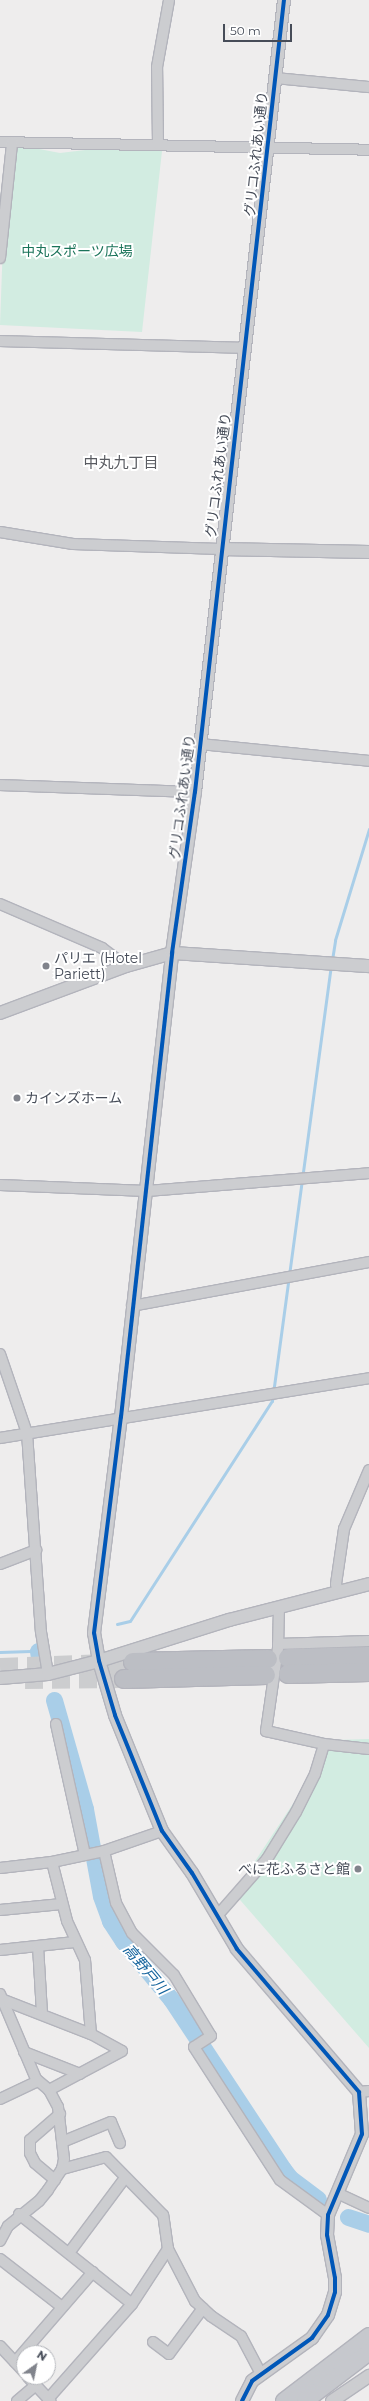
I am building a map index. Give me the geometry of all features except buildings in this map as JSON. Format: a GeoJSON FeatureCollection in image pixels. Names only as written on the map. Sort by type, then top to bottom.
{"type":"FeatureCollection","features":[{"type":"Feature","properties":{"kind":"highway"},"geometry":{"type":"LineString","coordinates":[[285,1659],[369,1656]]}},
{"type":"Feature","properties":{"kind":"highway"},"geometry":{"type":"LineString","coordinates":[[285,1659],[369,1672]]}},
{"type":"Feature","properties":{"kind":"highway"},"geometry":{"type":"LineString","coordinates":[[124,1679],[267,1667],[133,1662]]}},
{"type":"Feature","properties":{"kind":"main road"},"geometry":{"type":"LineString","coordinates":[[284,2401],[369,2336]]}},
{"type":"Feature","properties":{"kind":"main road"},"geometry":{"type":"LineString","coordinates":[[305,2401],[369,2352]]}},
{"type":"Feature","properties":{"kind":"street"},"geometry":{"type":"LineString","coordinates":[[158,144],[158,67],[169,0]]}},
{"type":"Feature","properties":{"kind":"street","name":"グリコふれあい通り"},"geometry":{"type":"LineString","coordinates":[[284,0],[221,549],[195,792],[172,953],[147,1191],[132,1306],[121,1417],[94,1633],[99,1661],[115,1715],[162,1831],[192,1873],[237,1949],[274,1995],[364,2091]]}},
{"type":"Feature","properties":{"kind":"street"},"geometry":{"type":"LineString","coordinates":[[275,78],[369,87]]}},
{"type":"Feature","properties":{"kind":"street"},"geometry":{"type":"LineString","coordinates":[[0,142],[158,144],[369,150]]}},
{"type":"Feature","properties":{"kind":"street"},"geometry":{"type":"LineString","coordinates":[[0,258],[12,142]]}},
{"type":"Feature","properties":{"kind":"street"},"geometry":{"type":"LineString","coordinates":[[0,341],[244,348]]}},
{"type":"Feature","properties":{"kind":"street"},"geometry":{"type":"LineString","coordinates":[[0,532],[73,544],[369,552]]}},
{"type":"Feature","properties":{"kind":"street"},"geometry":{"type":"LineString","coordinates":[[200,744],[369,761]]}},
{"type":"Feature","properties":{"kind":"street"},"geometry":{"type":"LineString","coordinates":[[0,785],[195,792]]}},
{"type":"Feature","properties":{"kind":"street"},"geometry":{"type":"LineString","coordinates":[[0,904],[102,948],[126,966]]}},
{"type":"Feature","properties":{"kind":"street"},"geometry":{"type":"LineString","coordinates":[[0,1013],[126,966],[172,953],[369,966]]}},
{"type":"Feature","properties":{"kind":"street"},"geometry":{"type":"LineString","coordinates":[[0,1185],[147,1191],[369,1173]]}},
{"type":"Feature","properties":{"kind":"street"},"geometry":{"type":"LineString","coordinates":[[132,1306],[369,1262]]}},
{"type":"Feature","properties":{"kind":"street"},"geometry":{"type":"LineString","coordinates":[[0,1354],[27,1434],[41,1632],[48,1674]]}},
{"type":"Feature","properties":{"kind":"street"},"geometry":{"type":"LineString","coordinates":[[0,1438],[121,1417],[369,1378]]}},
{"type":"Feature","properties":{"kind":"street"},"geometry":{"type":"LineString","coordinates":[[338,1592],[336,1584],[344,1529],[369,1470]]}},
{"type":"Feature","properties":{"kind":"street"},"geometry":{"type":"LineString","coordinates":[[0,1564],[36,1550]]}},
{"type":"Feature","properties":{"kind":"street"},"geometry":{"type":"LineString","coordinates":[[0,1678],[48,1674],[99,1661],[279,1607],[369,1584]]}},
{"type":"Feature","properties":{"kind":"street"},"geometry":{"type":"LineString","coordinates":[[279,1607],[285,1659],[266,1731],[324,1744],[369,1749]]}},
{"type":"Feature","properties":{"kind":"street"},"geometry":{"type":"LineString","coordinates":[[285,1659],[369,1641]]}},
{"type":"Feature","properties":{"kind":"street"},"geometry":{"type":"LineString","coordinates":[[56,1724],[85,1855]]}},
{"type":"Feature","properties":{"kind":"street"},"geometry":{"type":"LineString","coordinates":[[217,1916],[267,1859],[296,1812],[315,1774],[324,1744]]}},
{"type":"Feature","properties":{"kind":"street"},"geometry":{"type":"LineString","coordinates":[[0,1868],[52,1862],[104,1851],[162,1831]]}},
{"type":"Feature","properties":{"kind":"street"},"geometry":{"type":"LineString","coordinates":[[104,1851],[116,1903],[132,1933],[174,1975],[211,2036],[194,2047],[280,2180],[328,2215]]}},
{"type":"Feature","properties":{"kind":"street"},"geometry":{"type":"LineString","coordinates":[[52,1862],[62,1904],[75,1942],[85,1960],[91,2034]]}},
{"type":"Feature","properties":{"kind":"street"},"geometry":{"type":"LineString","coordinates":[[0,1910],[62,1904]]}},
{"type":"Feature","properties":{"kind":"street"},"geometry":{"type":"LineString","coordinates":[[0,1950],[75,1942]]}},
{"type":"Feature","properties":{"kind":"street"},"geometry":{"type":"LineString","coordinates":[[38,1946],[42,2013]]}},
{"type":"Feature","properties":{"kind":"street"},"geometry":{"type":"LineString","coordinates":[[1,1997],[91,2034],[122,2051],[49,2090]]}},
{"type":"Feature","properties":{"kind":"street"},"geometry":{"type":"LineString","coordinates":[[0,2241],[8,2226],[19,2214],[39,2200],[62,2169],[60,2114],[49,2090],[38,2081],[1,1997]]}},
{"type":"Feature","properties":{"kind":"street"},"geometry":{"type":"LineString","coordinates":[[24,2052],[80,2074]]}},
{"type":"Feature","properties":{"kind":"street"},"geometry":{"type":"LineString","coordinates":[[0,2099],[38,2081]]}},
{"type":"Feature","properties":{"kind":"street"},"geometry":{"type":"LineString","coordinates":[[242,2401],[252,2381],[312,2338],[328,2315],[335,2292],[335,2278],[327,2235],[328,2215],[362,2134],[364,2091]]}},
{"type":"Feature","properties":{"kind":"street"},"geometry":{"type":"LineString","coordinates":[[55,2180],[34,2163],[30,2153],[30,2140],[60,2114]]}},
{"type":"Feature","properties":{"kind":"street"},"geometry":{"type":"LineString","coordinates":[[62,2142],[111,2122],[120,2143]]}},
{"type":"Feature","properties":{"kind":"street"},"geometry":{"type":"LineString","coordinates":[[62,2169],[106,2157],[163,2215],[168,2250],[195,2301],[241,2336],[261,2374]]}},
{"type":"Feature","properties":{"kind":"street"},"geometry":{"type":"LineString","coordinates":[[69,2253],[125,2178]]}},
{"type":"Feature","properties":{"kind":"street"},"geometry":{"type":"LineString","coordinates":[[337,2194],[369,2208]]}},
{"type":"Feature","properties":{"kind":"street"},"geometry":{"type":"LineString","coordinates":[[19,2214],[132,2304]]}},
{"type":"Feature","properties":{"kind":"street"},"geometry":{"type":"LineString","coordinates":[[17,2401],[36,2385],[49,2400],[132,2304],[168,2250]]}},
{"type":"Feature","properties":{"kind":"street"},"geometry":{"type":"LineString","coordinates":[[0,2259],[62,2307]]}},
{"type":"Feature","properties":{"kind":"street"},"geometry":{"type":"LineString","coordinates":[[0,2346],[15,2362],[93,2272]]}},
{"type":"Feature","properties":{"kind":"street"},"geometry":{"type":"LineString","coordinates":[[153,2342],[169,2354],[203,2308]]}},
{"type":"Feature","properties":{"kind":"street"},"geometry":{"type":"LineString","coordinates":[[332,2401],[369,2376]]}},
{"type":"Feature","properties":{"kind":"green space","name":"中丸スポーツ広場"},"geometry":{"type":"Polygon","coordinates":[[[18,145],[60,153],[102,148],[162,151],[142,332],[0,325],[3,242],[18,145]]]}},
{"type":"Feature","properties":{"kind":"green space"},"geometry":{"type":"Polygon","coordinates":[[[369,1739],[369,2048],[234,1893],[335,1740],[369,1739]]]}},
{"type":"Feature","properties":{"kind":"waterway"},"geometry":{"type":"LineString","coordinates":[[332,960],[335,940],[369,829]]}},
{"type":"Feature","properties":{"kind":"waterway"},"geometry":{"type":"LineString","coordinates":[[117,1624],[130,1621],[272,1401],[331,965]]}},
{"type":"Feature","properties":{"kind":"waterway","name":"高野戸川"},"geometry":{"type":"LineString","coordinates":[[0,1652],[38,1651]]}},
{"type":"Feature","properties":{"kind":"waterway","name":"高野戸川"},"geometry":{"type":"LineString","coordinates":[[38,1651],[39,1657]]}},
{"type":"Feature","properties":{"kind":"waterway","name":"高野戸川"},"geometry":{"type":"LineString","coordinates":[[54,1700],[85,1809],[101,1896],[110,1921],[123,1941],[171,1999],[283,2169],[290,2178],[318,2199]]}},
{"type":"Feature","properties":{"kind":"waterway","name":"高野戸川"},"geometry":{"type":"LineString","coordinates":[[348,2217],[369,2224]]}},
{"type":"Feature","properties":{"kind":"tunnel"},"geometry":{"type":"LineString","coordinates":[[0,1667],[133,1662]]}},
{"type":"Feature","properties":{"kind":"tunnel"},"geometry":{"type":"LineString","coordinates":[[25,1680],[124,1679]]}},
{"type":"Feature","properties":{"kind":"cycle path"},"geometry":{"type":"LineString","coordinates":[[242,2401],[252,2381],[312,2338],[328,2315],[335,2292],[335,2278],[327,2235],[328,2215],[362,2134],[359,2092],[237,1949],[192,1873],[162,1831],[115,1715],[99,1661],[94,1633],[121,1417],[172,953],[195,792],[284,0]]}},
{"type":"Feature","properties":{"kind":"place","name":"パリエ (Hotel Pariett)"},"geometry":{"type":"Point","coordinates":[46,966]}},
{"type":"Feature","properties":{"kind":"place","name":"カインズホーム"},"geometry":{"type":"Point","coordinates":[17,1098]}},
{"type":"Feature","properties":{"kind":"place","name":"べに花ふるさと館"},"geometry":{"type":"Point","coordinates":[358,1869]}},
{"type":"Feature","properties":{"kind":"district","name":"中丸九丁目"},"geometry":{"type":"Point","coordinates":[121,463]}}]}
